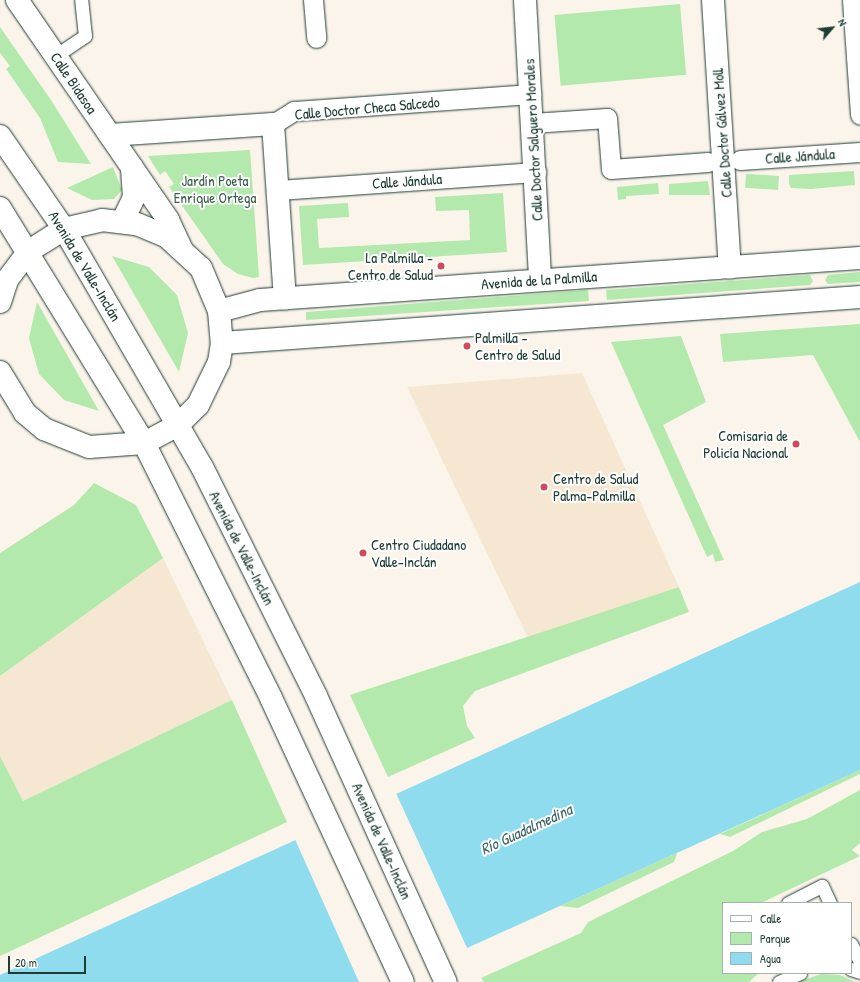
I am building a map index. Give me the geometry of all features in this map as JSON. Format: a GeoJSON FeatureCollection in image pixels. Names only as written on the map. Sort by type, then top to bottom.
{"type":"FeatureCollection","features":[{"type":"Feature","properties":{"kind":"main road","name":"Calle Bidasoa"},"geometry":{"type":"LineString","coordinates":[[17,0],[168,220],[182,250]]}},
{"type":"Feature","properties":{"kind":"main road","name":"Calle Doctor Salguero Morales"},"geometry":{"type":"LineString","coordinates":[[525,0],[536,172],[540,279]]}},
{"type":"Feature","properties":{"kind":"main road","name":"Calle Doctor Gálvez Moll"},"geometry":{"type":"LineString","coordinates":[[713,0],[730,267]]}},
{"type":"Feature","properties":{"kind":"main road","name":"Calle Doctor Checa Salcedo"},"geometry":{"type":"LineString","coordinates":[[110,135],[273,124]]}},
{"type":"Feature","properties":{"kind":"main road"},"geometry":{"type":"LineString","coordinates":[[273,124],[285,299]]}},
{"type":"Feature","properties":{"kind":"main road","name":"Avenida de Valle-Inclán"},"geometry":{"type":"LineString","coordinates":[[0,136],[64,229],[178,425],[316,696],[446,982]]}},
{"type":"Feature","properties":{"kind":"main road"},"geometry":{"type":"LineString","coordinates":[[122,222],[134,197],[132,166]]}},
{"type":"Feature","properties":{"kind":"main road"},"geometry":{"type":"LineString","coordinates":[[0,208],[29,251],[144,443],[271,698],[403,982]]}},
{"type":"Feature","properties":{"kind":"main road"},"geometry":{"type":"LineString","coordinates":[[0,302],[7,280],[29,251],[64,229],[102,220],[122,222],[167,237],[201,268],[220,311],[222,343],[219,362],[198,405],[178,425],[144,443],[89,447],[44,429],[25,414],[2,384]]}},
{"type":"Feature","properties":{"kind":"main road","name":"Avenida de la Palmilla"},"geometry":{"type":"LineString","coordinates":[[220,311],[260,300],[540,279],[860,258]]}},
{"type":"Feature","properties":{"kind":"main road"},"geometry":{"type":"LineString","coordinates":[[222,343],[860,297]]}},
{"type":"Feature","properties":{"kind":"street"},"geometry":{"type":"LineString","coordinates":[[313,0],[316,38]]}},
{"type":"Feature","properties":{"kind":"street"},"geometry":{"type":"LineString","coordinates":[[852,0],[860,116]]}},
{"type":"Feature","properties":{"kind":"street","name":"Calle Doctor Checa Salcedo"},"geometry":{"type":"LineString","coordinates":[[273,124],[294,111],[531,94]]}},
{"type":"Feature","properties":{"kind":"street"},"geometry":{"type":"LineString","coordinates":[[532,123],[607,118],[611,169],[708,162]]}},
{"type":"Feature","properties":{"kind":"street","name":"Calle Jándula"},"geometry":{"type":"LineString","coordinates":[[740,160],[860,152]]}},
{"type":"Feature","properties":{"kind":"street","name":"Calle Jándula"},"geometry":{"type":"LineString","coordinates":[[277,190],[536,172]]}},
{"type":"Feature","properties":{"kind":"lane"},"geometry":{"type":"LineString","coordinates":[[55,56],[85,36],[81,0]]}},
{"type":"Feature","properties":{"kind":"lane"},"geometry":{"type":"LineString","coordinates":[[790,902],[822,886],[830,902]]}},
{"type":"Feature","properties":{"kind":"lane"},"geometry":{"type":"LineString","coordinates":[[852,946],[860,962]]}},
{"type":"Feature","properties":{"kind":"lane"},"geometry":{"type":"LineString","coordinates":[[781,978],[796,974]]}},
{"type":"Feature","properties":{"kind":"shaded area","name":"Centro de Salud Palma-Palmilla"},"geometry":{"type":"Polygon","coordinates":[[[582,373],[679,587],[528,638],[407,387],[582,373]]]}},
{"type":"Feature","properties":{"kind":"shaded area"},"geometry":{"type":"Polygon","coordinates":[[[163,558],[232,700],[23,801],[0,756],[0,676],[163,558]]]}},
{"type":"Feature","properties":{"kind":"green space"},"geometry":{"type":"Polygon","coordinates":[[[680,4],[686,75],[561,86],[554,15],[680,4]]]}},
{"type":"Feature","properties":{"kind":"green space"},"geometry":{"type":"Polygon","coordinates":[[[0,27],[51,100],[91,164],[58,162],[40,118],[6,69],[10,66],[0,53],[0,27]]]}},
{"type":"Feature","properties":{"kind":"green space","name":"Jardín Poeta Enrique Ortega"},"geometry":{"type":"Polygon","coordinates":[[[250,150],[259,277],[253,278],[238,274],[223,264],[169,187],[174,184],[165,171],[160,175],[148,156],[250,150]]]}},
{"type":"Feature","properties":{"kind":"green space"},"geometry":{"type":"Polygon","coordinates":[[[113,167],[122,190],[114,199],[92,200],[67,188],[113,167]]]}},
{"type":"Feature","properties":{"kind":"green space"},"geometry":{"type":"Polygon","coordinates":[[[854,171],[855,185],[811,189],[791,188],[789,184],[789,175],[854,171]]]}},
{"type":"Feature","properties":{"kind":"green space"},"geometry":{"type":"Polygon","coordinates":[[[746,174],[779,176],[778,190],[745,188],[746,174]]]}},
{"type":"Feature","properties":{"kind":"green space"},"geometry":{"type":"Polygon","coordinates":[[[708,181],[710,195],[669,195],[669,184],[708,181]]]}},
{"type":"Feature","properties":{"kind":"green space"},"geometry":{"type":"Polygon","coordinates":[[[658,183],[659,194],[626,196],[626,199],[618,200],[617,187],[658,183]]]}},
{"type":"Feature","properties":{"kind":"green space"},"geometry":{"type":"Polygon","coordinates":[[[503,193],[507,252],[303,265],[299,206],[348,203],[349,217],[317,219],[319,248],[470,240],[469,210],[436,211],[435,197],[503,193]]]}},
{"type":"Feature","properties":{"kind":"green space"},"geometry":{"type":"Polygon","coordinates":[[[112,256],[149,267],[177,295],[188,333],[179,372],[112,256]]]}},
{"type":"Feature","properties":{"kind":"green space"},"geometry":{"type":"Polygon","coordinates":[[[860,272],[860,282],[828,284],[825,280],[828,275],[860,272]]]}},
{"type":"Feature","properties":{"kind":"green space"},"geometry":{"type":"Polygon","coordinates":[[[810,275],[813,281],[810,285],[607,300],[606,290],[810,275]]]}},
{"type":"Feature","properties":{"kind":"green space"},"geometry":{"type":"Polygon","coordinates":[[[588,290],[589,301],[306,320],[306,312],[588,290]]]}},
{"type":"Feature","properties":{"kind":"green space"},"geometry":{"type":"Polygon","coordinates":[[[37,302],[99,411],[64,400],[39,374],[29,338],[37,302]]]}},
{"type":"Feature","properties":{"kind":"green space"},"geometry":{"type":"Polygon","coordinates":[[[860,324],[860,442],[813,355],[723,362],[720,334],[860,324]]]}},
{"type":"Feature","properties":{"kind":"green space"},"geometry":{"type":"Polygon","coordinates":[[[681,336],[706,402],[663,425],[724,560],[715,562],[713,554],[707,557],[611,342],[681,336]]]}},
{"type":"Feature","properties":{"kind":"green space"},"geometry":{"type":"Polygon","coordinates":[[[94,483],[136,505],[163,558],[0,676],[0,553],[74,505],[94,483]]]}},
{"type":"Feature","properties":{"kind":"green space"},"geometry":{"type":"Polygon","coordinates":[[[679,587],[689,612],[475,691],[463,706],[467,726],[475,738],[388,777],[350,695],[679,587]]]}},
{"type":"Feature","properties":{"kind":"green space"},"geometry":{"type":"Polygon","coordinates":[[[232,700],[287,822],[0,956],[0,756],[23,801],[232,700]]]}},
{"type":"Feature","properties":{"kind":"green space"},"geometry":{"type":"Polygon","coordinates":[[[860,770],[860,774],[730,837],[720,834],[860,770]]]}},
{"type":"Feature","properties":{"kind":"green space"},"geometry":{"type":"Polygon","coordinates":[[[860,790],[860,843],[852,850],[860,856],[763,902],[722,902],[722,974],[758,974],[749,982],[484,982],[481,978],[581,933],[588,922],[733,851],[762,832],[807,819],[860,790]]]}},
{"type":"Feature","properties":{"kind":"green space"},"geometry":{"type":"Polygon","coordinates":[[[677,853],[674,862],[578,908],[560,906],[677,853]]]}},
{"type":"Feature","properties":{"kind":"green space"},"geometry":{"type":"Polygon","coordinates":[[[821,974],[840,975],[855,982],[798,982],[821,974]]]}},
{"type":"Feature","properties":{"kind":"water","name":"Río Guadalmedina"},"geometry":{"type":"Polygon","coordinates":[[[860,582],[860,770],[392,982],[0,982],[0,975],[860,582]]]}},
{"type":"Feature","properties":{"kind":"pier"},"geometry":{"type":"Polygon","coordinates":[[[395,791],[468,950],[397,982],[359,982],[294,837],[395,791]]]}},
{"type":"Feature","properties":{"kind":"place","name":"La Palmilla - Centro de Salud"},"geometry":{"type":"Point","coordinates":[441,266]}},
{"type":"Feature","properties":{"kind":"place","name":"Palmilla - Centro de Salud"},"geometry":{"type":"Point","coordinates":[467,346]}},
{"type":"Feature","properties":{"kind":"place","name":"Comisaria de Policía Nacional"},"geometry":{"type":"Point","coordinates":[796,444]}},
{"type":"Feature","properties":{"kind":"place","name":"Centro de Salud Palma-Palmilla"},"geometry":{"type":"Point","coordinates":[544,487]}},
{"type":"Feature","properties":{"kind":"place","name":"Centro Ciudadano Valle-Inclán"},"geometry":{"type":"Point","coordinates":[363,553]}}]}
